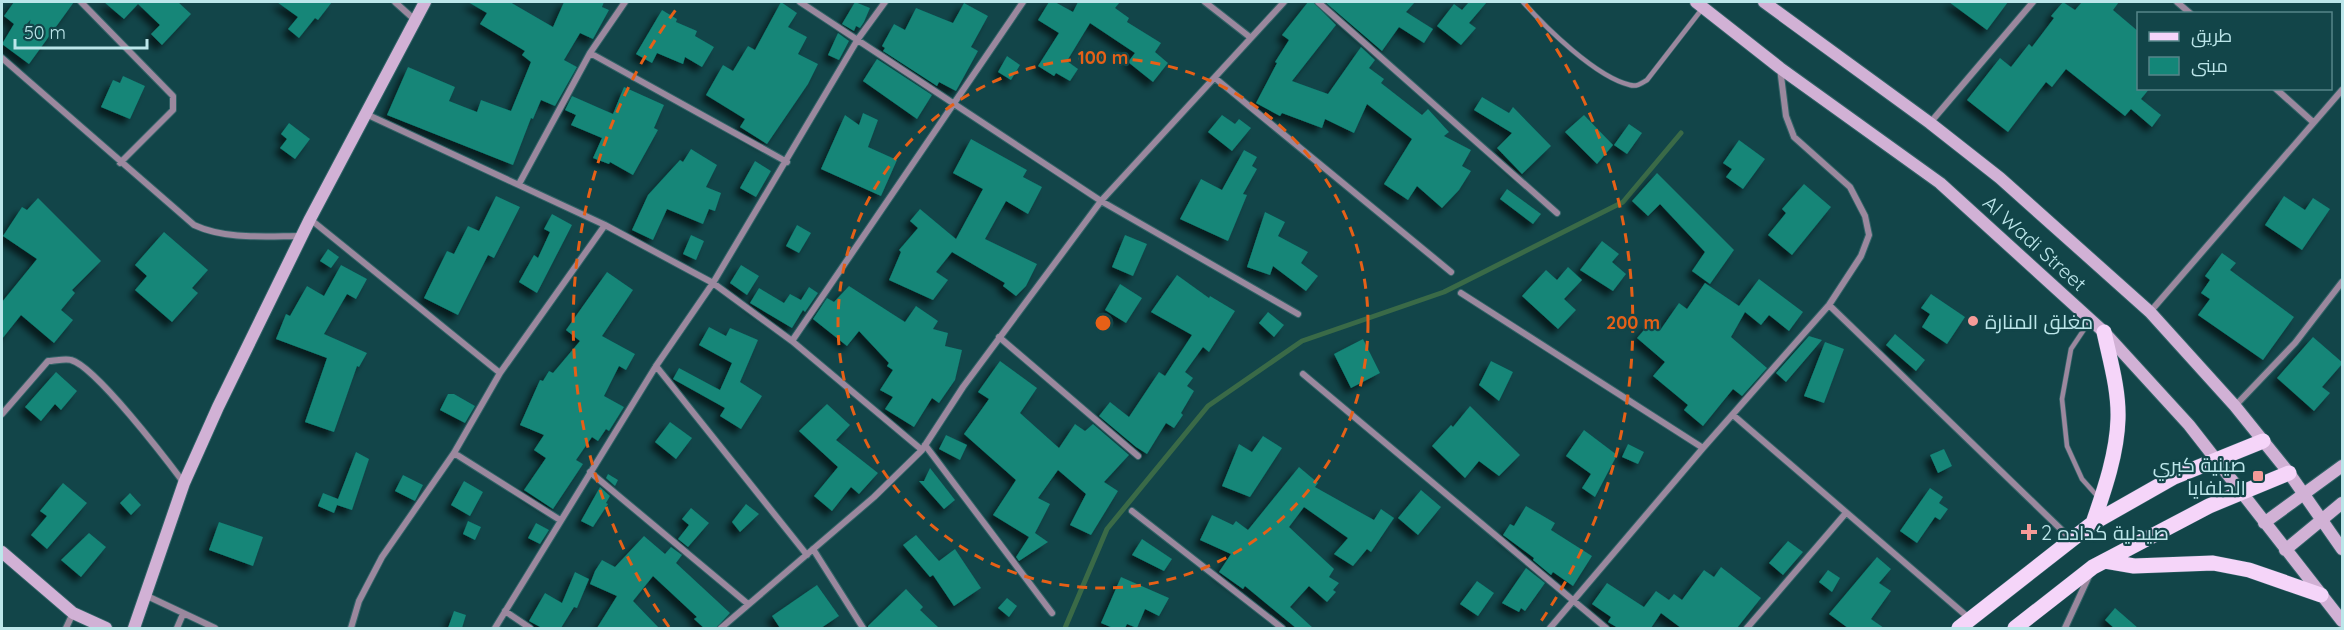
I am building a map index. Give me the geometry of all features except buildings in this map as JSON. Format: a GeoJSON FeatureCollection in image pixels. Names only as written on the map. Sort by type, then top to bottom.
{"type":"FeatureCollection","features":[{"type":"Feature","properties":{"kind":"main road"},"geometry":{"type":"LineString","coordinates":[[134,628],[184,483],[310,219],[425,2]]}},
{"type":"Feature","properties":{"kind":"main road","name":"Al Wadi Street"},"geometry":{"type":"LineString","coordinates":[[1764,2],[1930,123],[2001,178],[2150,312],[2235,406],[2289,473],[2343,549]]}},
{"type":"Feature","properties":{"kind":"main road","name":"Al Wadi Street"},"geometry":{"type":"LineString","coordinates":[[1699,4],[1780,68],[1940,183],[2104,332],[2165,398],[2343,621]]}},
{"type":"Feature","properties":{"kind":"main road"},"geometry":{"type":"LineString","coordinates":[[2093,523],[2115,445],[2118,419],[2104,332]]}},
{"type":"Feature","properties":{"kind":"main road"},"geometry":{"type":"LineString","coordinates":[[1964,624],[2070,538],[2093,523],[2174,477],[2263,441]]}},
{"type":"Feature","properties":{"kind":"main road"},"geometry":{"type":"LineString","coordinates":[[2264,523],[2343,466]]}},
{"type":"Feature","properties":{"kind":"main road"},"geometry":{"type":"LineString","coordinates":[[2015,628],[2099,564],[2173,523],[2289,473]]}},
{"type":"Feature","properties":{"kind":"main road"},"geometry":{"type":"LineString","coordinates":[[2285,550],[2343,503]]}},
{"type":"Feature","properties":{"kind":"main road"},"geometry":{"type":"LineString","coordinates":[[2,552],[73,613],[106,628]]}},
{"type":"Feature","properties":{"kind":"main road"},"geometry":{"type":"LineString","coordinates":[[2099,564],[2134,566],[2212,563],[2249,570],[2321,595]]}},
{"type":"Feature","properties":{"kind":"street"},"geometry":{"type":"LineString","coordinates":[[81,2],[173,96],[173,110],[120,163]]}},
{"type":"Feature","properties":{"kind":"street"},"geometry":{"type":"LineString","coordinates":[[394,2],[415,20]]}},
{"type":"Feature","properties":{"kind":"street"},"geometry":{"type":"LineString","coordinates":[[519,184],[590,53],[625,2]]}},
{"type":"Feature","properties":{"kind":"street"},"geometry":{"type":"LineString","coordinates":[[800,2],[954,101],[1101,201],[1298,314]]}},
{"type":"Feature","properties":{"kind":"street"},"geometry":{"type":"LineString","coordinates":[[495,628],[656,366],[713,283],[787,162],[858,39],[885,2]]}},
{"type":"Feature","properties":{"kind":"street"},"geometry":{"type":"LineString","coordinates":[[792,341],[1023,2]]}},
{"type":"Feature","properties":{"kind":"street"},"geometry":{"type":"LineString","coordinates":[[1205,2],[1251,38]]}},
{"type":"Feature","properties":{"kind":"street"},"geometry":{"type":"LineString","coordinates":[[721,628],[874,497],[923,447],[999,337],[1101,201],[1284,2]]}},
{"type":"Feature","properties":{"kind":"street"},"geometry":{"type":"LineString","coordinates":[[1318,2],[1557,213]]}},
{"type":"Feature","properties":{"kind":"street"},"geometry":{"type":"LineString","coordinates":[[1930,123],[2033,2]]}},
{"type":"Feature","properties":{"kind":"street"},"geometry":{"type":"LineString","coordinates":[[2177,2],[2189,12]]}},
{"type":"Feature","properties":{"kind":"street"},"geometry":{"type":"LineString","coordinates":[[590,53],[787,162]]}},
{"type":"Feature","properties":{"kind":"street"},"geometry":{"type":"LineString","coordinates":[[2,58],[194,225],[209,232],[302,236]]}},
{"type":"Feature","properties":{"kind":"street"},"geometry":{"type":"LineString","coordinates":[[1550,628],[1703,448],[1829,305],[1861,256],[1869,235],[1865,216],[1850,187],[1794,137],[1786,116],[1780,68]]}},
{"type":"Feature","properties":{"kind":"street"},"geometry":{"type":"LineString","coordinates":[[1215,78],[1451,272]]}},
{"type":"Feature","properties":{"kind":"street"},"geometry":{"type":"LineString","coordinates":[[2277,90],[2313,123]]}},
{"type":"Feature","properties":{"kind":"street"},"geometry":{"type":"LineString","coordinates":[[2150,312],[2343,90]]}},
{"type":"Feature","properties":{"kind":"street"},"geometry":{"type":"LineString","coordinates":[[366,114],[605,225],[713,283],[792,341],[923,447],[1052,613]]}},
{"type":"Feature","properties":{"kind":"street"},"geometry":{"type":"LineString","coordinates":[[310,219],[500,373]]}},
{"type":"Feature","properties":{"kind":"street"},"geometry":{"type":"LineString","coordinates":[[351,628],[359,601],[382,557],[454,453],[500,373],[605,225]]}},
{"type":"Feature","properties":{"kind":"street"},"geometry":{"type":"LineString","coordinates":[[2235,406],[2295,342],[2343,282]]}},
{"type":"Feature","properties":{"kind":"street"},"geometry":{"type":"LineString","coordinates":[[1461,292],[1703,448]]}},
{"type":"Feature","properties":{"kind":"street"},"geometry":{"type":"LineString","coordinates":[[1829,305],[2070,538]]}},
{"type":"Feature","properties":{"kind":"street"},"geometry":{"type":"LineString","coordinates":[[999,337],[1138,456]]}},
{"type":"Feature","properties":{"kind":"street"},"geometry":{"type":"LineString","coordinates":[[2,414],[48,361],[71,360],[90,371],[140,427],[184,483]]}},
{"type":"Feature","properties":{"kind":"street"},"geometry":{"type":"LineString","coordinates":[[656,366],[810,552],[863,628]]}},
{"type":"Feature","properties":{"kind":"street"},"geometry":{"type":"LineString","coordinates":[[1302,374],[1606,628]]}},
{"type":"Feature","properties":{"kind":"street"},"geometry":{"type":"LineString","coordinates":[[1733,415],[1964,624]]}},
{"type":"Feature","properties":{"kind":"street"},"geometry":{"type":"LineString","coordinates":[[454,453],[560,520]]}},
{"type":"Feature","properties":{"kind":"street"},"geometry":{"type":"LineString","coordinates":[[590,472],[748,604]]}},
{"type":"Feature","properties":{"kind":"street"},"geometry":{"type":"LineString","coordinates":[[1132,511],[1282,628]]}},
{"type":"Feature","properties":{"kind":"street"},"geometry":{"type":"LineString","coordinates":[[1747,628],[1845,514]]}},
{"type":"Feature","properties":{"kind":"street"},"geometry":{"type":"LineString","coordinates":[[2066,628],[2099,564]]}},
{"type":"Feature","properties":{"kind":"street"},"geometry":{"type":"LineString","coordinates":[[144,595],[214,628]]}},
{"type":"Feature","properties":{"kind":"street"},"geometry":{"type":"LineString","coordinates":[[505,611],[530,628]]}},
{"type":"Feature","properties":{"kind":"street"},"geometry":{"type":"LineString","coordinates":[[66,628],[73,613]]}},
{"type":"Feature","properties":{"kind":"street"},"geometry":{"type":"LineString","coordinates":[[177,628],[183,614]]}},
{"type":"Feature","properties":{"kind":"lane"},"geometry":{"type":"LineString","coordinates":[[1523,2],[1538,19],[1592,65],[1630,86],[1639,85],[1647,80],[1699,4]]}},
{"type":"Feature","properties":{"kind":"lane"},"geometry":{"type":"LineString","coordinates":[[2091,320],[2071,349],[2062,399],[2067,446],[2082,479],[2101,500]]}},
{"type":"Feature","properties":{"kind":"waterway"},"geometry":{"type":"LineString","coordinates":[[1065,628],[1107,529],[1208,406],[1302,341],[1444,292],[1623,202],[1681,133]]}},
{"type":"Feature","properties":{"kind":"place","name":"مغلق المنارة"},"geometry":{"type":"Point","coordinates":[1973,321]}},
{"type":"Feature","properties":{"kind":"place","name":"صينية كبري الحلفايا"},"geometry":{"type":"Point","coordinates":[2258,476]}},
{"type":"Feature","properties":{"kind":"place","name":"صيدلية كداده 2"},"geometry":{"type":"Point","coordinates":[2029,532]}}]}
